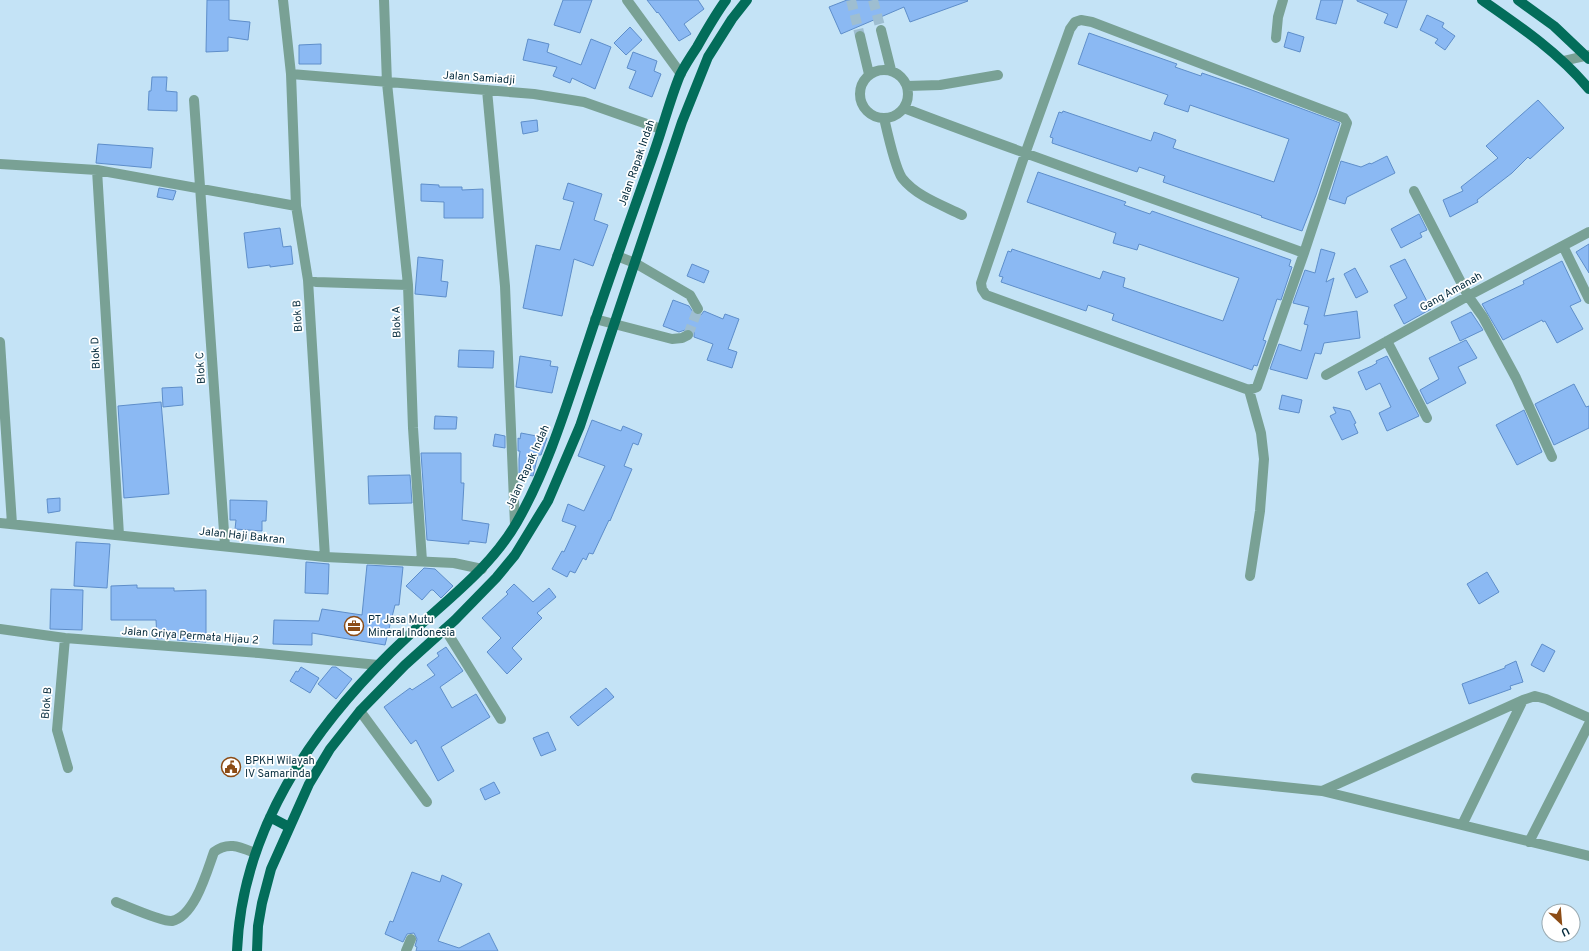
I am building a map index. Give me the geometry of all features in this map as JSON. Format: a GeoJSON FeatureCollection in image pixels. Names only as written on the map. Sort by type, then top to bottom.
{"type":"FeatureCollection","features":[{"type":"Feature","properties":{"kind":"main road","name":"Jalan Rapak Indah"},"geometry":{"type":"LineString","coordinates":[[237,951],[238,923],[243,894],[255,853],[270,816],[297,765],[342,704],[378,665],[482,569],[515,525],[531,496],[560,426],[595,319],[681,74],[726,0]]}},
{"type":"Feature","properties":{"kind":"main road"},"geometry":{"type":"LineString","coordinates":[[257,951],[258,926],[271,869],[309,784],[330,749],[360,711],[405,665],[445,629],[496,578],[515,555],[548,501],[580,426],[682,122],[708,57],[732,19],[747,0]]}},
{"type":"Feature","properties":{"kind":"main road"},"geometry":{"type":"LineString","coordinates":[[1482,0],[1542,42],[1588,88]]}},
{"type":"Feature","properties":{"kind":"main road"},"geometry":{"type":"LineString","coordinates":[[1518,0],[1554,26],[1588,57]]}},
{"type":"Feature","properties":{"kind":"main road"},"geometry":{"type":"LineString","coordinates":[[270,816],[289,827]]}},
{"type":"Feature","properties":{"kind":"street","name":"Blok B"},"geometry":{"type":"LineString","coordinates":[[283,0],[291,74],[296,206],[308,280],[325,557]]}},
{"type":"Feature","properties":{"kind":"street","name":"Blok A"},"geometry":{"type":"LineString","coordinates":[[384,0],[387,83],[408,285],[414,428],[422,561]]}},
{"type":"Feature","properties":{"kind":"street"},"geometry":{"type":"LineString","coordinates":[[627,0],[681,74]]}},
{"type":"Feature","properties":{"kind":"street"},"geometry":{"type":"LineString","coordinates":[[1276,38],[1278,17],[1283,0]]}},
{"type":"Feature","properties":{"kind":"street"},"geometry":{"type":"LineString","coordinates":[[1081,20],[1092,22],[1344,118],[1347,123],[1346,129],[1257,387],[1249,390],[986,295],[982,289],[981,283],[1025,154],[1070,29],[1075,22],[1081,20]]}},
{"type":"Feature","properties":{"kind":"street"},"geometry":{"type":"LineString","coordinates":[[881,30],[891,70]]}},
{"type":"Feature","properties":{"kind":"street"},"geometry":{"type":"LineString","coordinates":[[860,36],[869,74]]}},
{"type":"Feature","properties":{"kind":"street"},"geometry":{"type":"LineString","coordinates":[[1562,61],[1588,57]]}},
{"type":"Feature","properties":{"kind":"street"},"geometry":{"type":"LineString","coordinates":[[876,70],[891,70],[898,74],[907,86],[907,101],[904,108],[898,114],[892,117],[876,117],[869,114],[864,108],[860,102],[860,86],[869,74],[876,70]]}},
{"type":"Feature","properties":{"kind":"street","name":"Jalan Samiadji"},"geometry":{"type":"LineString","coordinates":[[291,74],[534,94],[584,102],[661,129]]}},
{"type":"Feature","properties":{"kind":"street"},"geometry":{"type":"LineString","coordinates":[[907,86],[940,85],[998,75]]}},
{"type":"Feature","properties":{"kind":"street"},"geometry":{"type":"LineString","coordinates":[[487,90],[505,286],[515,525]]}},
{"type":"Feature","properties":{"kind":"street","name":"Blok C"},"geometry":{"type":"LineString","coordinates":[[194,100],[225,546]]}},
{"type":"Feature","properties":{"kind":"street"},"geometry":{"type":"LineString","coordinates":[[904,108],[1025,154],[1160,200],[1304,253]]}},
{"type":"Feature","properties":{"kind":"street"},"geometry":{"type":"LineString","coordinates":[[884,118],[901,176],[909,186],[918,193],[962,215]]}},
{"type":"Feature","properties":{"kind":"street"},"geometry":{"type":"LineString","coordinates":[[0,164],[97,170],[200,190],[296,206]]}},
{"type":"Feature","properties":{"kind":"street","name":"Blok D"},"geometry":{"type":"LineString","coordinates":[[97,170],[119,535]]}},
{"type":"Feature","properties":{"kind":"street"},"geometry":{"type":"LineString","coordinates":[[1414,191],[1468,296],[1483,317],[1516,378],[1552,457]]}},
{"type":"Feature","properties":{"kind":"street","name":"Gang Amanah"},"geometry":{"type":"LineString","coordinates":[[1326,375],[1468,296],[1589,232]]}},
{"type":"Feature","properties":{"kind":"street"},"geometry":{"type":"LineString","coordinates":[[1562,246],[1589,299]]}},
{"type":"Feature","properties":{"kind":"street"},"geometry":{"type":"LineString","coordinates":[[617,256],[635,263],[690,295],[698,309]]}},
{"type":"Feature","properties":{"kind":"street"},"geometry":{"type":"LineString","coordinates":[[308,280],[316,282],[408,285]]}},
{"type":"Feature","properties":{"kind":"street"},"geometry":{"type":"LineString","coordinates":[[595,319],[672,339],[682,338],[688,335]]}},
{"type":"Feature","properties":{"kind":"street"},"geometry":{"type":"LineString","coordinates":[[1387,341],[1427,418]]}},
{"type":"Feature","properties":{"kind":"street"},"geometry":{"type":"LineString","coordinates":[[0,342],[12,524]]}},
{"type":"Feature","properties":{"kind":"street"},"geometry":{"type":"LineString","coordinates":[[1249,390],[1261,433],[1264,459],[1260,511],[1250,576]]}},
{"type":"Feature","properties":{"kind":"street","name":"Jalan Haji Bakran"},"geometry":{"type":"LineString","coordinates":[[0,523],[325,557],[454,562],[482,569]]}},
{"type":"Feature","properties":{"kind":"street","name":"Jalan Griya Permata Hijau 2"},"geometry":{"type":"LineString","coordinates":[[0,629],[65,638],[259,653],[378,665]]}},
{"type":"Feature","properties":{"kind":"street"},"geometry":{"type":"LineString","coordinates":[[445,629],[500,718]]}},
{"type":"Feature","properties":{"kind":"street","name":"Blok B"},"geometry":{"type":"LineString","coordinates":[[65,638],[57,730],[68,768]]}},
{"type":"Feature","properties":{"kind":"street"},"geometry":{"type":"LineString","coordinates":[[1322,791],[1523,700],[1535,696],[1546,699],[1589,718]]}},
{"type":"Feature","properties":{"kind":"street"},"geometry":{"type":"LineString","coordinates":[[1462,825],[1523,700]]}},
{"type":"Feature","properties":{"kind":"street"},"geometry":{"type":"LineString","coordinates":[[360,711],[427,802]]}},
{"type":"Feature","properties":{"kind":"street"},"geometry":{"type":"LineString","coordinates":[[1529,842],[1589,724]]}},
{"type":"Feature","properties":{"kind":"street"},"geometry":{"type":"LineString","coordinates":[[1196,778],[1322,791],[1589,856]]}},
{"type":"Feature","properties":{"kind":"street"},"geometry":{"type":"LineString","coordinates":[[116,902],[163,920],[172,921],[186,912],[194,902],[214,852],[220,847],[234,845],[255,853]]}},
{"type":"Feature","properties":{"kind":"street"},"geometry":{"type":"LineString","coordinates":[[406,951],[411,939]]}},
{"type":"Feature","properties":{"kind":"building"},"geometry":{"type":"Polygon","coordinates":[[[207,0],[229,0],[229,20],[250,22],[248,40],[228,37],[228,51],[206,52],[207,0]]]}},
{"type":"Feature","properties":{"kind":"building"},"geometry":{"type":"Polygon","coordinates":[[[563,0],[592,0],[580,33],[554,25],[563,0]]]}},
{"type":"Feature","properties":{"kind":"building"},"geometry":{"type":"Polygon","coordinates":[[[647,0],[698,0],[704,9],[684,24],[691,34],[679,41],[658,12],[657,13],[647,0]]]}},
{"type":"Feature","properties":{"kind":"building"},"geometry":{"type":"Polygon","coordinates":[[[847,0],[968,1],[910,22],[904,7],[841,34],[829,7],[847,0]]]}},
{"type":"Feature","properties":{"kind":"building"},"geometry":{"type":"Polygon","coordinates":[[[1321,0],[1343,0],[1336,24],[1316,19],[1321,0]]]}},
{"type":"Feature","properties":{"kind":"building"},"geometry":{"type":"Polygon","coordinates":[[[1357,0],[1407,0],[1397,28],[1384,23],[1388,14],[1357,0]]]}},
{"type":"Feature","properties":{"kind":"building"},"geometry":{"type":"Polygon","coordinates":[[[1427,15],[1444,23],[1442,27],[1455,36],[1445,50],[1435,43],[1438,39],[1420,30],[1427,15]]]}},
{"type":"Feature","properties":{"kind":"building"},"geometry":{"type":"Polygon","coordinates":[[[630,27],[642,40],[626,55],[614,43],[630,27]]]}},
{"type":"Feature","properties":{"kind":"building"},"geometry":{"type":"Polygon","coordinates":[[[1288,32],[1304,37],[1300,52],[1284,47],[1288,32]]]}},
{"type":"Feature","properties":{"kind":"building"},"geometry":{"type":"Polygon","coordinates":[[[1089,33],[1177,64],[1175,67],[1201,76],[1202,73],[1340,123],[1316,195],[1302,231],[1163,182],[1165,176],[1139,167],[1137,172],[1052,143],[1053,138],[1050,137],[1059,112],[1062,113],[1063,111],[1151,141],[1154,132],[1160,134],[1176,140],[1173,148],[1274,182],[1289,139],[1190,105],[1188,112],[1164,104],[1168,95],[1078,64],[1089,33]]]}},
{"type":"Feature","properties":{"kind":"building"},"geometry":{"type":"Polygon","coordinates":[[[528,39],[549,44],[547,52],[581,65],[591,39],[611,47],[595,89],[572,78],[570,83],[553,76],[557,67],[523,60],[528,39]]]}},
{"type":"Feature","properties":{"kind":"building"},"geometry":{"type":"Polygon","coordinates":[[[321,44],[321,64],[299,64],[299,45],[321,44]]]}},
{"type":"Feature","properties":{"kind":"building"},"geometry":{"type":"Polygon","coordinates":[[[633,52],[657,61],[654,71],[661,74],[652,97],[629,88],[636,71],[627,68],[633,52]]]}},
{"type":"Feature","properties":{"kind":"building"},"geometry":{"type":"Polygon","coordinates":[[[152,77],[167,77],[166,91],[177,92],[177,111],[148,110],[149,91],[151,91],[152,77]]]}},
{"type":"Feature","properties":{"kind":"building"},"geometry":{"type":"Polygon","coordinates":[[[1538,100],[1564,128],[1530,159],[1528,157],[1512,173],[1477,200],[1478,202],[1450,217],[1443,200],[1463,191],[1461,187],[1498,158],[1486,146],[1538,100]]]}},
{"type":"Feature","properties":{"kind":"building"},"geometry":{"type":"Polygon","coordinates":[[[537,120],[538,131],[523,134],[521,122],[537,120]]]}},
{"type":"Feature","properties":{"kind":"building"},"geometry":{"type":"Polygon","coordinates":[[[98,144],[153,148],[151,168],[96,163],[98,144]]]}},
{"type":"Feature","properties":{"kind":"building"},"geometry":{"type":"Polygon","coordinates":[[[1387,156],[1395,173],[1347,197],[1345,204],[1329,199],[1341,161],[1361,167],[1387,156]]]}},
{"type":"Feature","properties":{"kind":"building"},"geometry":{"type":"Polygon","coordinates":[[[1038,172],[1126,202],[1124,205],[1150,214],[1152,211],[1291,260],[1289,266],[1292,267],[1281,300],[1277,299],[1263,340],[1266,341],[1257,366],[1254,365],[1252,370],[1112,320],[1114,314],[1088,305],[1086,311],[1001,282],[1003,277],[999,276],[1008,251],[1011,252],[1012,249],[1100,279],[1103,271],[1125,278],[1123,287],[1223,321],[1239,278],[1139,244],[1137,250],[1113,243],[1116,233],[1027,202],[1038,172]]]}},
{"type":"Feature","properties":{"kind":"building"},"geometry":{"type":"Polygon","coordinates":[[[568,183],[602,194],[594,220],[608,225],[593,266],[574,259],[562,316],[523,308],[536,245],[560,250],[574,202],[563,199],[568,183]]]}},
{"type":"Feature","properties":{"kind":"building"},"geometry":{"type":"Polygon","coordinates":[[[421,184],[439,185],[439,187],[462,187],[462,190],[483,189],[483,218],[444,218],[444,202],[421,201],[421,184]]]}},
{"type":"Feature","properties":{"kind":"building"},"geometry":{"type":"Polygon","coordinates":[[[159,188],[176,191],[173,200],[157,197],[159,188]]]}},
{"type":"Feature","properties":{"kind":"building"},"geometry":{"type":"Polygon","coordinates":[[[1419,214],[1427,230],[1420,233],[1422,237],[1401,248],[1391,229],[1419,214]]]}},
{"type":"Feature","properties":{"kind":"building"},"geometry":{"type":"Polygon","coordinates":[[[280,228],[283,247],[291,246],[293,264],[248,268],[244,233],[280,228]]]}},
{"type":"Feature","properties":{"kind":"building"},"geometry":{"type":"Polygon","coordinates":[[[1589,244],[1589,273],[1576,252],[1589,244]]]}},
{"type":"Feature","properties":{"kind":"building"},"geometry":{"type":"Polygon","coordinates":[[[1321,249],[1335,253],[1326,282],[1334,278],[1324,316],[1357,311],[1360,338],[1324,343],[1321,354],[1315,353],[1307,379],[1270,369],[1279,344],[1301,351],[1308,325],[1304,324],[1309,307],[1293,303],[1305,270],[1315,273],[1321,249]]]}},
{"type":"Feature","properties":{"kind":"building"},"geometry":{"type":"Polygon","coordinates":[[[418,257],[443,260],[441,281],[448,282],[446,297],[415,294],[418,257]]]}},
{"type":"Feature","properties":{"kind":"building"},"geometry":{"type":"Polygon","coordinates":[[[1405,259],[1431,309],[1404,324],[1394,305],[1407,298],[1390,266],[1405,259]]]}},
{"type":"Feature","properties":{"kind":"building"},"geometry":{"type":"Polygon","coordinates":[[[1562,261],[1581,301],[1570,306],[1583,329],[1557,343],[1545,321],[1543,322],[1542,320],[1503,340],[1482,304],[1524,284],[1523,281],[1562,261]]]}},
{"type":"Feature","properties":{"kind":"building"},"geometry":{"type":"Polygon","coordinates":[[[692,264],[709,271],[704,283],[687,276],[692,264]]]}},
{"type":"Feature","properties":{"kind":"building"},"geometry":{"type":"Polygon","coordinates":[[[1355,268],[1368,292],[1356,298],[1344,274],[1355,268]]]}},
{"type":"Feature","properties":{"kind":"building"},"geometry":{"type":"Polygon","coordinates":[[[673,300],[689,306],[695,315],[701,315],[704,311],[723,319],[725,314],[739,319],[728,349],[737,352],[732,368],[707,360],[713,344],[694,337],[694,332],[691,329],[679,332],[663,326],[673,300]]]}},
{"type":"Feature","properties":{"kind":"building"},"geometry":{"type":"Polygon","coordinates":[[[1471,312],[1483,330],[1460,341],[1451,322],[1471,312]]]}},
{"type":"Feature","properties":{"kind":"building"},"geometry":{"type":"Polygon","coordinates":[[[1466,340],[1477,358],[1458,367],[1466,383],[1427,404],[1420,390],[1439,379],[1429,358],[1466,340]]]}},
{"type":"Feature","properties":{"kind":"building"},"geometry":{"type":"Polygon","coordinates":[[[459,350],[494,351],[493,368],[458,367],[459,350]]]}},
{"type":"Feature","properties":{"kind":"building"},"geometry":{"type":"Polygon","coordinates":[[[520,356],[551,361],[550,366],[558,367],[552,393],[516,387],[520,356]]]}},
{"type":"Feature","properties":{"kind":"building"},"geometry":{"type":"Polygon","coordinates":[[[1387,356],[1419,416],[1387,431],[1379,413],[1391,407],[1380,383],[1366,390],[1358,372],[1372,366],[1377,363],[1376,361],[1387,356]]]}},
{"type":"Feature","properties":{"kind":"building"},"geometry":{"type":"Polygon","coordinates":[[[1574,384],[1586,407],[1589,406],[1589,428],[1554,445],[1535,404],[1574,384]]]}},
{"type":"Feature","properties":{"kind":"building"},"geometry":{"type":"Polygon","coordinates":[[[182,387],[183,405],[163,407],[162,388],[182,387]]]}},
{"type":"Feature","properties":{"kind":"building"},"geometry":{"type":"Polygon","coordinates":[[[1282,395],[1302,400],[1299,413],[1279,409],[1282,395]]]}},
{"type":"Feature","properties":{"kind":"building"},"geometry":{"type":"Polygon","coordinates":[[[161,402],[169,494],[124,498],[118,406],[161,402]]]}},
{"type":"Feature","properties":{"kind":"building"},"geometry":{"type":"Polygon","coordinates":[[[1333,407],[1350,411],[1356,423],[1354,424],[1358,433],[1342,440],[1330,416],[1336,413],[1333,407]]]}},
{"type":"Feature","properties":{"kind":"building"},"geometry":{"type":"Polygon","coordinates":[[[1524,410],[1542,452],[1517,465],[1496,425],[1524,410]]]}},
{"type":"Feature","properties":{"kind":"building"},"geometry":{"type":"Polygon","coordinates":[[[435,416],[457,417],[456,429],[434,429],[435,416]]]}},
{"type":"Feature","properties":{"kind":"building"},"geometry":{"type":"Polygon","coordinates":[[[592,420],[621,431],[623,426],[642,434],[638,445],[633,443],[624,466],[632,469],[610,521],[609,520],[593,554],[589,553],[586,560],[583,558],[575,573],[570,571],[567,577],[552,569],[562,551],[564,552],[576,526],[562,521],[568,504],[584,511],[605,466],[578,456],[592,420]]]}},
{"type":"Feature","properties":{"kind":"building"},"geometry":{"type":"Polygon","coordinates":[[[521,433],[547,438],[541,455],[538,455],[533,476],[519,473],[520,451],[518,451],[518,438],[520,439],[521,433]]]}},
{"type":"Feature","properties":{"kind":"building"},"geometry":{"type":"Polygon","coordinates":[[[495,434],[505,436],[505,448],[493,446],[495,434]]]}},
{"type":"Feature","properties":{"kind":"building"},"geometry":{"type":"Polygon","coordinates":[[[421,453],[461,453],[461,483],[464,483],[462,520],[489,524],[486,543],[469,541],[469,544],[427,540],[421,453]]]}},
{"type":"Feature","properties":{"kind":"building"},"geometry":{"type":"Polygon","coordinates":[[[410,475],[412,503],[369,504],[368,476],[410,475]]]}},
{"type":"Feature","properties":{"kind":"building"},"geometry":{"type":"Polygon","coordinates":[[[60,498],[60,511],[48,513],[47,499],[60,498]]]}},
{"type":"Feature","properties":{"kind":"building"},"geometry":{"type":"Polygon","coordinates":[[[230,500],[267,501],[266,521],[262,521],[262,531],[235,529],[236,520],[230,520],[230,500]]]}},
{"type":"Feature","properties":{"kind":"building"},"geometry":{"type":"Polygon","coordinates":[[[76,542],[110,544],[107,588],[74,586],[76,542]]]}},
{"type":"Feature","properties":{"kind":"building"},"geometry":{"type":"Polygon","coordinates":[[[306,562],[329,564],[328,594],[305,593],[306,562]]]}},
{"type":"Feature","properties":{"kind":"building"},"geometry":{"type":"Polygon","coordinates":[[[367,565],[403,567],[399,605],[395,605],[385,645],[312,633],[312,645],[273,644],[274,620],[319,621],[322,609],[362,615],[367,565]]]}},
{"type":"Feature","properties":{"kind":"building"},"geometry":{"type":"Polygon","coordinates":[[[424,568],[435,569],[453,586],[441,598],[433,590],[431,590],[422,600],[406,586],[424,568]]]}},
{"type":"Feature","properties":{"kind":"building"},"geometry":{"type":"Polygon","coordinates":[[[1487,572],[1499,592],[1479,604],[1467,584],[1487,572]]]}},
{"type":"Feature","properties":{"kind":"building"},"geometry":{"type":"Polygon","coordinates":[[[514,584],[533,602],[549,588],[556,597],[537,613],[542,618],[512,648],[522,659],[507,674],[487,652],[501,638],[482,618],[508,594],[506,592],[514,584]]]}},
{"type":"Feature","properties":{"kind":"building"},"geometry":{"type":"Polygon","coordinates":[[[137,585],[137,588],[174,588],[174,591],[206,590],[206,642],[177,640],[177,638],[157,639],[156,620],[111,620],[111,586],[137,585]]]}},
{"type":"Feature","properties":{"kind":"building"},"geometry":{"type":"Polygon","coordinates":[[[51,589],[83,590],[82,630],[50,629],[51,589]]]}},
{"type":"Feature","properties":{"kind":"building"},"geometry":{"type":"Polygon","coordinates":[[[1542,644],[1555,651],[1544,672],[1531,665],[1542,644]]]}},
{"type":"Feature","properties":{"kind":"building"},"geometry":{"type":"Polygon","coordinates":[[[446,647],[463,671],[440,687],[452,708],[476,694],[490,717],[441,747],[454,771],[438,781],[416,740],[411,744],[384,707],[410,688],[412,690],[435,675],[427,665],[439,656],[437,653],[446,647]]]}},
{"type":"Feature","properties":{"kind":"building"},"geometry":{"type":"Polygon","coordinates":[[[1516,661],[1523,682],[1510,686],[1511,689],[1469,704],[1462,684],[1505,668],[1505,666],[1516,661]]]}},
{"type":"Feature","properties":{"kind":"building"},"geometry":{"type":"Polygon","coordinates":[[[301,667],[319,678],[310,693],[290,681],[296,671],[298,672],[301,667]]]}},
{"type":"Feature","properties":{"kind":"building"},"geometry":{"type":"Polygon","coordinates":[[[332,667],[336,667],[352,679],[336,699],[318,684],[332,667]]]}},
{"type":"Feature","properties":{"kind":"building"},"geometry":{"type":"Polygon","coordinates":[[[606,688],[614,697],[578,726],[570,717],[606,688]]]}},
{"type":"Feature","properties":{"kind":"building"},"geometry":{"type":"Polygon","coordinates":[[[548,732],[556,750],[541,756],[533,738],[548,732]]]}},
{"type":"Feature","properties":{"kind":"building"},"geometry":{"type":"Polygon","coordinates":[[[494,782],[500,793],[485,800],[480,789],[494,782]]]}},
{"type":"Feature","properties":{"kind":"building"},"geometry":{"type":"Polygon","coordinates":[[[412,872],[440,882],[442,875],[462,884],[438,941],[459,948],[489,933],[498,951],[416,951],[417,947],[415,946],[417,939],[414,933],[407,934],[403,942],[385,934],[390,921],[393,922],[412,872]]]}},
{"type":"Feature","properties":{"kind":"tunnel"},"geometry":{"type":"LineString","coordinates":[[851,0],[860,36]]}},
{"type":"Feature","properties":{"kind":"tunnel"},"geometry":{"type":"LineString","coordinates":[[873,0],[881,30]]}},
{"type":"Feature","properties":{"kind":"tunnel"},"geometry":{"type":"LineString","coordinates":[[688,335],[698,309]]}},
{"type":"Feature","properties":{"kind":"place","name":"PT Jasa Mutu Mineral Indonesia"},"geometry":{"type":"Point","coordinates":[354,626]}},
{"type":"Feature","properties":{"kind":"place","name":"BPKH Wilayah IV Samarinda"},"geometry":{"type":"Point","coordinates":[231,767]}}]}
